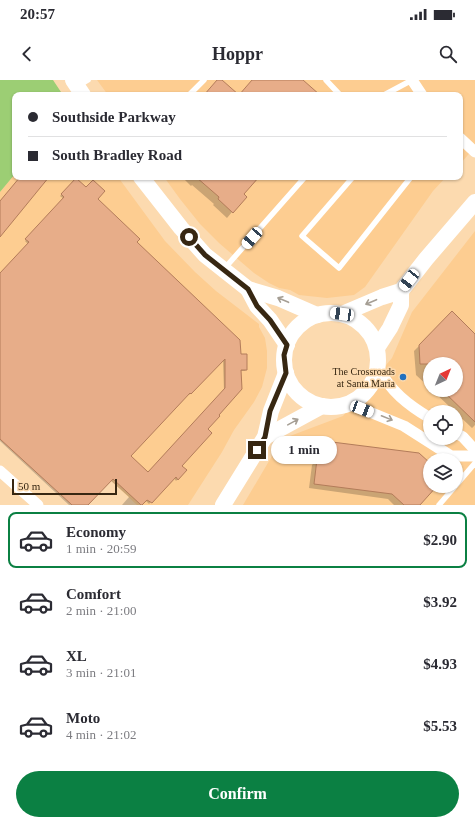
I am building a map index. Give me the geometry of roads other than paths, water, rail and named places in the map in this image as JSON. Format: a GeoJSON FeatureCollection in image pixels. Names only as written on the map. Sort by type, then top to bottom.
{"type":"FeatureCollection","features":[{"type":"Feature","properties":{"kind":"street"},"geometry":{"type":"LineString","coordinates":[[412,80],[420,92]]}},
{"type":"Feature","properties":{"kind":"street"},"geometry":{"type":"LineString","coordinates":[[463,141],[475,152]]}},
{"type":"Feature","properties":{"kind":"street"},"geometry":{"type":"LineString","coordinates":[[143,180],[181,228],[205,255],[248,289],[278,298],[317,315]]}},
{"type":"Feature","properties":{"kind":"street"},"geometry":{"type":"LineString","coordinates":[[342,314],[382,297],[401,291],[426,258],[475,202]]}},
{"type":"Feature","properties":{"kind":"street"},"geometry":{"type":"LineString","coordinates":[[248,289],[257,306],[270,320],[287,345]]}},
{"type":"Feature","properties":{"kind":"street"},"geometry":{"type":"LineString","coordinates":[[377,348],[390,328],[401,305],[401,291]]}},
{"type":"Feature","properties":{"kind":"street"},"geometry":{"type":"LineString","coordinates":[[334,313],[342,314],[356,319],[370,332],[377,348],[378,367],[371,386],[363,396],[350,404],[328,408],[309,402],[294,389],[287,378],[284,355],[290,336],[304,321],[317,315],[334,313]]}},
{"type":"Feature","properties":{"kind":"street"},"geometry":{"type":"LineString","coordinates":[[378,367],[385,380],[399,397],[423,414]]}},
{"type":"Feature","properties":{"kind":"street"},"geometry":{"type":"LineString","coordinates":[[223,505],[265,437],[270,411],[286,373]]}},
{"type":"Feature","properties":{"kind":"street"},"geometry":{"type":"LineString","coordinates":[[350,404],[404,426],[451,456],[475,456]]}},
{"type":"Feature","properties":{"kind":"street"},"geometry":{"type":"LineString","coordinates":[[265,437],[322,406]]}},
{"type":"Feature","properties":{"kind":"street"},"geometry":{"type":"LineString","coordinates":[[463,438],[475,450]]}},
{"type":"Feature","properties":{"kind":"street"},"geometry":{"type":"LineString","coordinates":[[0,471],[38,505]]}},
{"type":"Feature","properties":{"kind":"lane"},"geometry":{"type":"LineString","coordinates":[[192,92],[204,80]]}},
{"type":"Feature","properties":{"kind":"lane"},"geometry":{"type":"LineString","coordinates":[[326,80],[337,92]]}},
{"type":"Feature","properties":{"kind":"lane"},"geometry":{"type":"LineString","coordinates":[[390,92],[412,80]]}},
{"type":"Feature","properties":{"kind":"lane"},"geometry":{"type":"LineString","coordinates":[[224,270],[302,180]]}},
{"type":"Feature","properties":{"kind":"lane"},"geometry":{"type":"LineString","coordinates":[[350,180],[302,236],[339,268],[408,180]]}},
{"type":"Feature","properties":{"kind":"lane"},"geometry":{"type":"LineString","coordinates":[[439,505],[475,464]]}},
{"type":"Feature","properties":{"kind":"place","name":"The Crossroads at Santa Maria"},"geometry":{"type":"Point","coordinates":[403,377]}}]}
